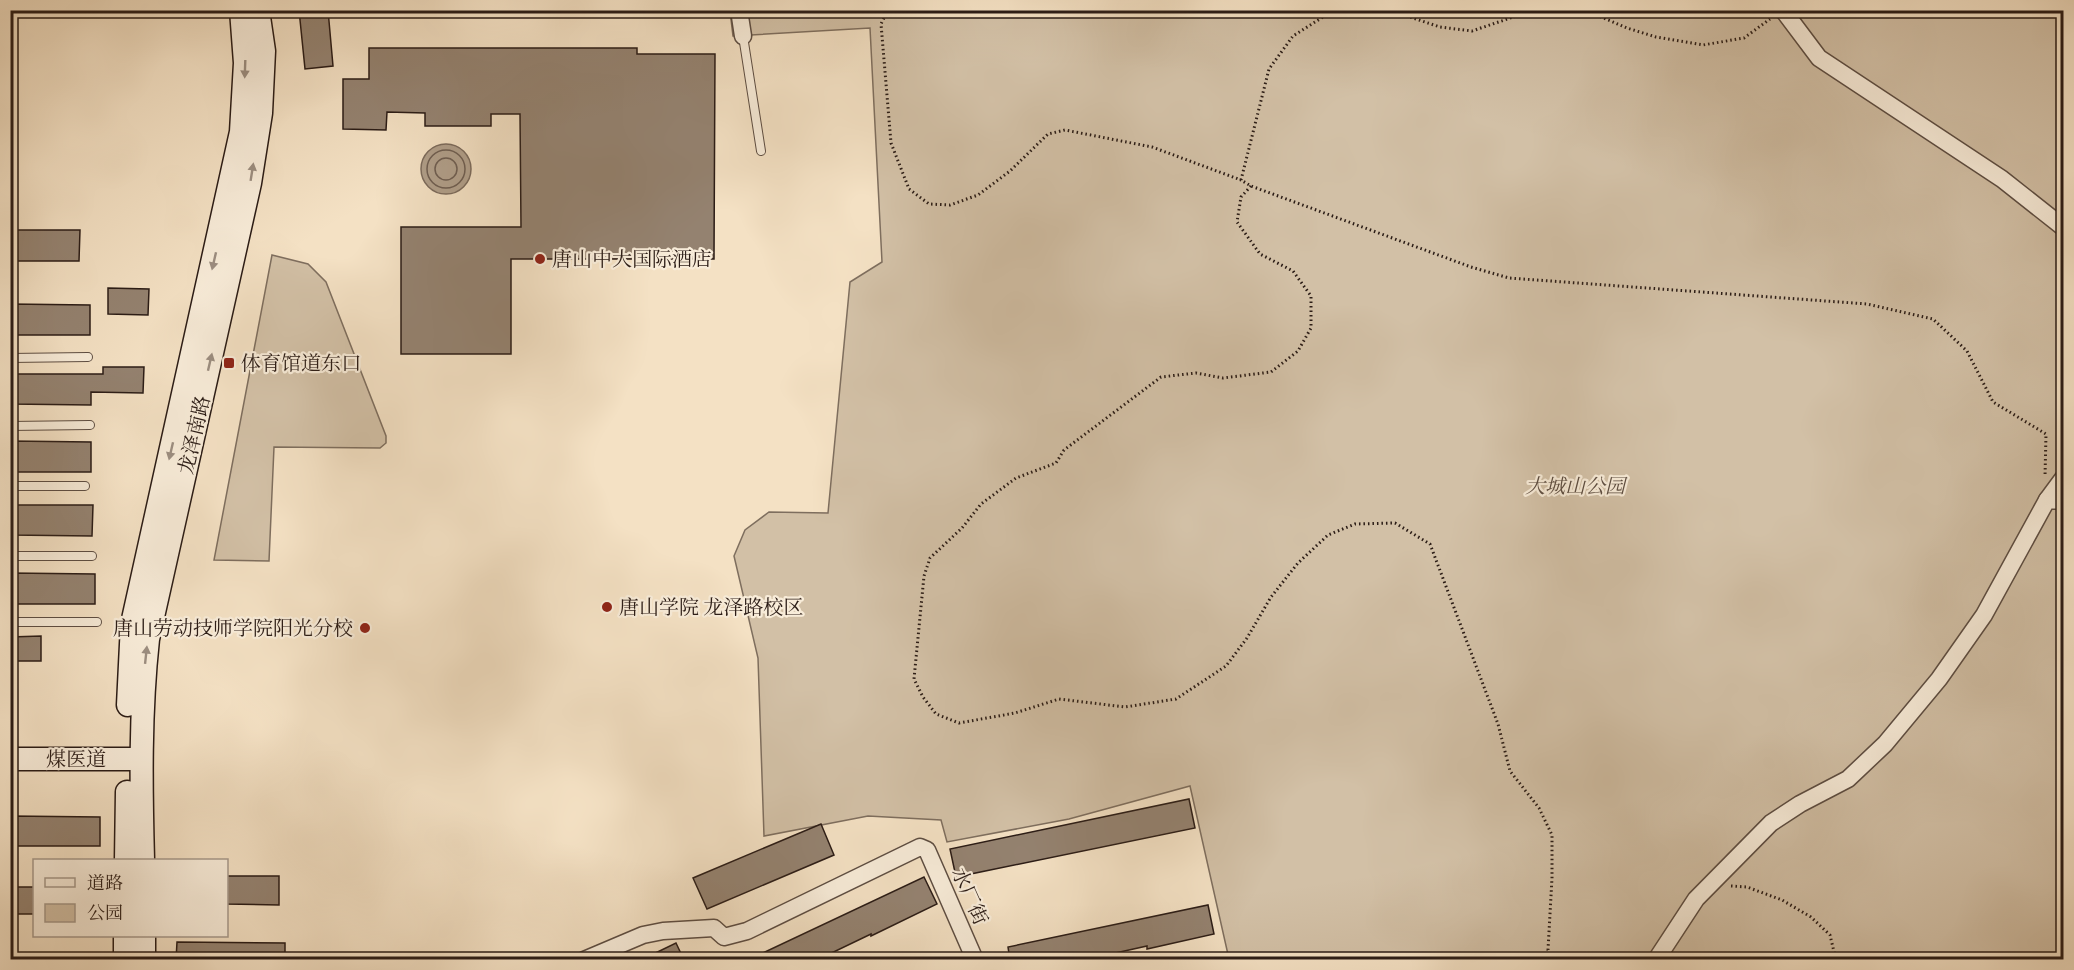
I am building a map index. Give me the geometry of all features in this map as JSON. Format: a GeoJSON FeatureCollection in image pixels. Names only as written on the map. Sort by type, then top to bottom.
{"type":"FeatureCollection","features":[{"type":"Feature","properties":{"kind":"main road","name":"龙泽南路"},"geometry":{"type":"LineString","coordinates":[[143,859],[128,672],[132,624],[241,132],[245,63],[241,10]]}},
{"type":"Feature","properties":{"kind":"main road","name":"龙泽南路"},"geometry":{"type":"LineString","coordinates":[[126,859],[134,759],[148,639],[252,171],[262,103],[264,51],[258,10]]}},
{"type":"Feature","properties":{"kind":"main road","name":"煤医道"},"geometry":{"type":"LineString","coordinates":[[10,759],[134,759]]}},
{"type":"Feature","properties":{"kind":"main road"},"geometry":{"type":"LineString","coordinates":[[125,937],[125,960]]}},
{"type":"Feature","properties":{"kind":"main road"},"geometry":{"type":"LineString","coordinates":[[144,937],[144,960]]}},
{"type":"Feature","properties":{"kind":"street"},"geometry":{"type":"LineString","coordinates":[[739,10],[744,36]]}},
{"type":"Feature","properties":{"kind":"street"},"geometry":{"type":"LineString","coordinates":[[1778,14],[1819,58],[2002,179],[2064,228]]}},
{"type":"Feature","properties":{"kind":"street"},"geometry":{"type":"LineString","coordinates":[[1656,960],[1696,899],[1771,823],[1848,778],[1885,744],[1940,679],[1984,615],[2055,500],[2064,477]]}},
{"type":"Feature","properties":{"kind":"street","name":"水厂街"},"geometry":{"type":"LineString","coordinates":[[584,960],[643,935],[663,931],[714,928],[724,936],[747,931],[920,847],[927,850],[975,960]]}},
{"type":"Feature","properties":{"kind":"lane"},"geometry":{"type":"LineString","coordinates":[[744,36],[761,151]]}},
{"type":"Feature","properties":{"kind":"lane"},"geometry":{"type":"LineString","coordinates":[[10,358],[88,357]]}},
{"type":"Feature","properties":{"kind":"lane"},"geometry":{"type":"LineString","coordinates":[[10,426],[90,425]]}},
{"type":"Feature","properties":{"kind":"lane"},"geometry":{"type":"LineString","coordinates":[[10,486],[86,486]]}},
{"type":"Feature","properties":{"kind":"lane"},"geometry":{"type":"LineString","coordinates":[[10,556],[92,556]]}},
{"type":"Feature","properties":{"kind":"lane"},"geometry":{"type":"LineString","coordinates":[[10,622],[98,622]]}},
{"type":"Feature","properties":{"kind":"path"},"geometry":{"type":"LineString","coordinates":[[888,10],[881,24],[891,143],[909,189],[929,204],[950,205],[978,195],[1010,171],[1048,134],[1065,130],[1152,147],[1471,267],[1509,278],[1867,304],[1933,319],[1967,351],[1993,402],[2046,434],[2045,477]]}},
{"type":"Feature","properties":{"kind":"path"},"geometry":{"type":"LineString","coordinates":[[1241,180],[1269,69],[1293,36],[1334,10]]}},
{"type":"Feature","properties":{"kind":"path"},"geometry":{"type":"LineString","coordinates":[[1389,10],[1440,27],[1472,31],[1534,10]]}},
{"type":"Feature","properties":{"kind":"path"},"geometry":{"type":"LineString","coordinates":[[1574,10],[1592,13],[1656,37],[1703,45],[1744,38],[1778,14]]}},
{"type":"Feature","properties":{"kind":"path"},"geometry":{"type":"LineString","coordinates":[[1251,186],[1241,198],[1237,222],[1260,254],[1293,271],[1311,296],[1311,328],[1298,351],[1270,372],[1223,378],[1196,373],[1161,377],[1064,450],[1056,463],[1016,478],[981,504],[962,528],[930,558],[924,576],[914,679],[923,697],[936,714],[959,723],[1016,713],[1059,699],[1125,707],[1176,699],[1226,666],[1247,638],[1271,597],[1298,563],[1328,535],[1355,524],[1395,522],[1430,544],[1498,724],[1510,771],[1539,808],[1552,835],[1548,950],[1554,960]]}},
{"type":"Feature","properties":{"kind":"path"},"geometry":{"type":"LineString","coordinates":[[1723,886],[1748,887],[1782,900],[1811,917],[1830,935],[1836,960]]}},
{"type":"Feature","properties":{"kind":"green space","name":"大城山公园"},"geometry":{"type":"Polygon","coordinates":[[[730,11],[2063,11],[2063,959],[1229,959],[1190,786],[1069,819],[947,842],[941,820],[868,816],[764,836],[758,658],[734,556],[745,530],[769,512],[828,513],[850,282],[882,262],[870,28],[733,36],[730,11]]]}},
{"type":"Feature","properties":{"kind":"green space"},"geometry":{"type":"Polygon","coordinates":[[[272,255],[308,264],[326,282],[386,436],[386,443],[380,448],[274,447],[269,561],[214,560],[272,255]]]}},
{"type":"Feature","properties":{"kind":"water"},"geometry":{"type":"Polygon","coordinates":[[[446,144],[460,148],[467,155],[471,169],[467,183],[460,190],[446,194],[432,190],[425,183],[421,169],[425,155],[432,148],[446,144]]]}},
{"type":"Feature","properties":{"kind":"building"},"geometry":{"type":"Polygon","coordinates":[[[299,10],[328,10],[333,66],[305,69],[299,10]]]}},
{"type":"Feature","properties":{"kind":"building"},"geometry":{"type":"Polygon","coordinates":[[[369,48],[637,48],[637,54],[715,54],[714,259],[511,259],[511,354],[401,354],[401,227],[521,227],[520,114],[491,114],[491,126],[425,126],[425,113],[387,112],[386,130],[343,129],[343,79],[369,79],[369,48]]]}},
{"type":"Feature","properties":{"kind":"building"},"geometry":{"type":"Polygon","coordinates":[[[10,230],[80,230],[79,261],[10,261],[10,230]]]}},
{"type":"Feature","properties":{"kind":"building"},"geometry":{"type":"Polygon","coordinates":[[[108,288],[149,289],[148,315],[108,314],[108,288]]]}},
{"type":"Feature","properties":{"kind":"building"},"geometry":{"type":"Polygon","coordinates":[[[10,304],[90,305],[90,335],[10,335],[10,304]]]}},
{"type":"Feature","properties":{"kind":"building"},"geometry":{"type":"Polygon","coordinates":[[[103,367],[144,367],[143,393],[91,392],[91,405],[10,404],[10,374],[103,374],[103,367]]]}},
{"type":"Feature","properties":{"kind":"building"},"geometry":{"type":"Polygon","coordinates":[[[10,441],[91,442],[91,472],[10,472],[10,441]]]}},
{"type":"Feature","properties":{"kind":"building"},"geometry":{"type":"Polygon","coordinates":[[[10,505],[93,505],[92,536],[10,535],[10,505]]]}},
{"type":"Feature","properties":{"kind":"building"},"geometry":{"type":"Polygon","coordinates":[[[10,573],[95,574],[95,604],[10,604],[10,573]]]}},
{"type":"Feature","properties":{"kind":"building"},"geometry":{"type":"Polygon","coordinates":[[[41,636],[41,661],[10,661],[10,637],[41,636]]]}},
{"type":"Feature","properties":{"kind":"building"},"geometry":{"type":"Polygon","coordinates":[[[1189,799],[1195,828],[956,877],[950,849],[1189,799]]]}},
{"type":"Feature","properties":{"kind":"building"},"geometry":{"type":"Polygon","coordinates":[[[10,816],[100,817],[100,846],[10,846],[10,816]]]}},
{"type":"Feature","properties":{"kind":"building"},"geometry":{"type":"Polygon","coordinates":[[[821,824],[834,855],[707,909],[693,878],[821,824]]]}},
{"type":"Feature","properties":{"kind":"building"},"geometry":{"type":"Polygon","coordinates":[[[228,876],[279,876],[279,905],[228,904],[228,876]]]}},
{"type":"Feature","properties":{"kind":"building"},"geometry":{"type":"Polygon","coordinates":[[[924,877],[937,904],[871,936],[871,934],[817,960],[748,960],[924,877]]]}},
{"type":"Feature","properties":{"kind":"building"},"geometry":{"type":"Polygon","coordinates":[[[10,887],[33,887],[33,914],[10,914],[10,887]]]}},
{"type":"Feature","properties":{"kind":"building"},"geometry":{"type":"Polygon","coordinates":[[[1208,905],[1214,934],[1084,960],[1010,960],[1008,947],[1208,905]]]}},
{"type":"Feature","properties":{"kind":"building"},"geometry":{"type":"Polygon","coordinates":[[[177,942],[285,943],[285,960],[176,960],[177,942]]]}},
{"type":"Feature","properties":{"kind":"building"},"geometry":{"type":"Polygon","coordinates":[[[676,943],[684,960],[641,960],[676,943]]]}},
{"type":"Feature","properties":{"kind":"place","name":"唐山中大国际酒店"},"geometry":{"type":"Point","coordinates":[540,259]}},
{"type":"Feature","properties":{"kind":"place","name":"体育馆道东口"},"geometry":{"type":"Point","coordinates":[229,363]}},
{"type":"Feature","properties":{"kind":"place","name":"唐山学院 龙泽路校区"},"geometry":{"type":"Point","coordinates":[607,607]}},
{"type":"Feature","properties":{"kind":"place","name":"唐山劳动技师学院阳光分校"},"geometry":{"type":"Point","coordinates":[365,628]}}]}
